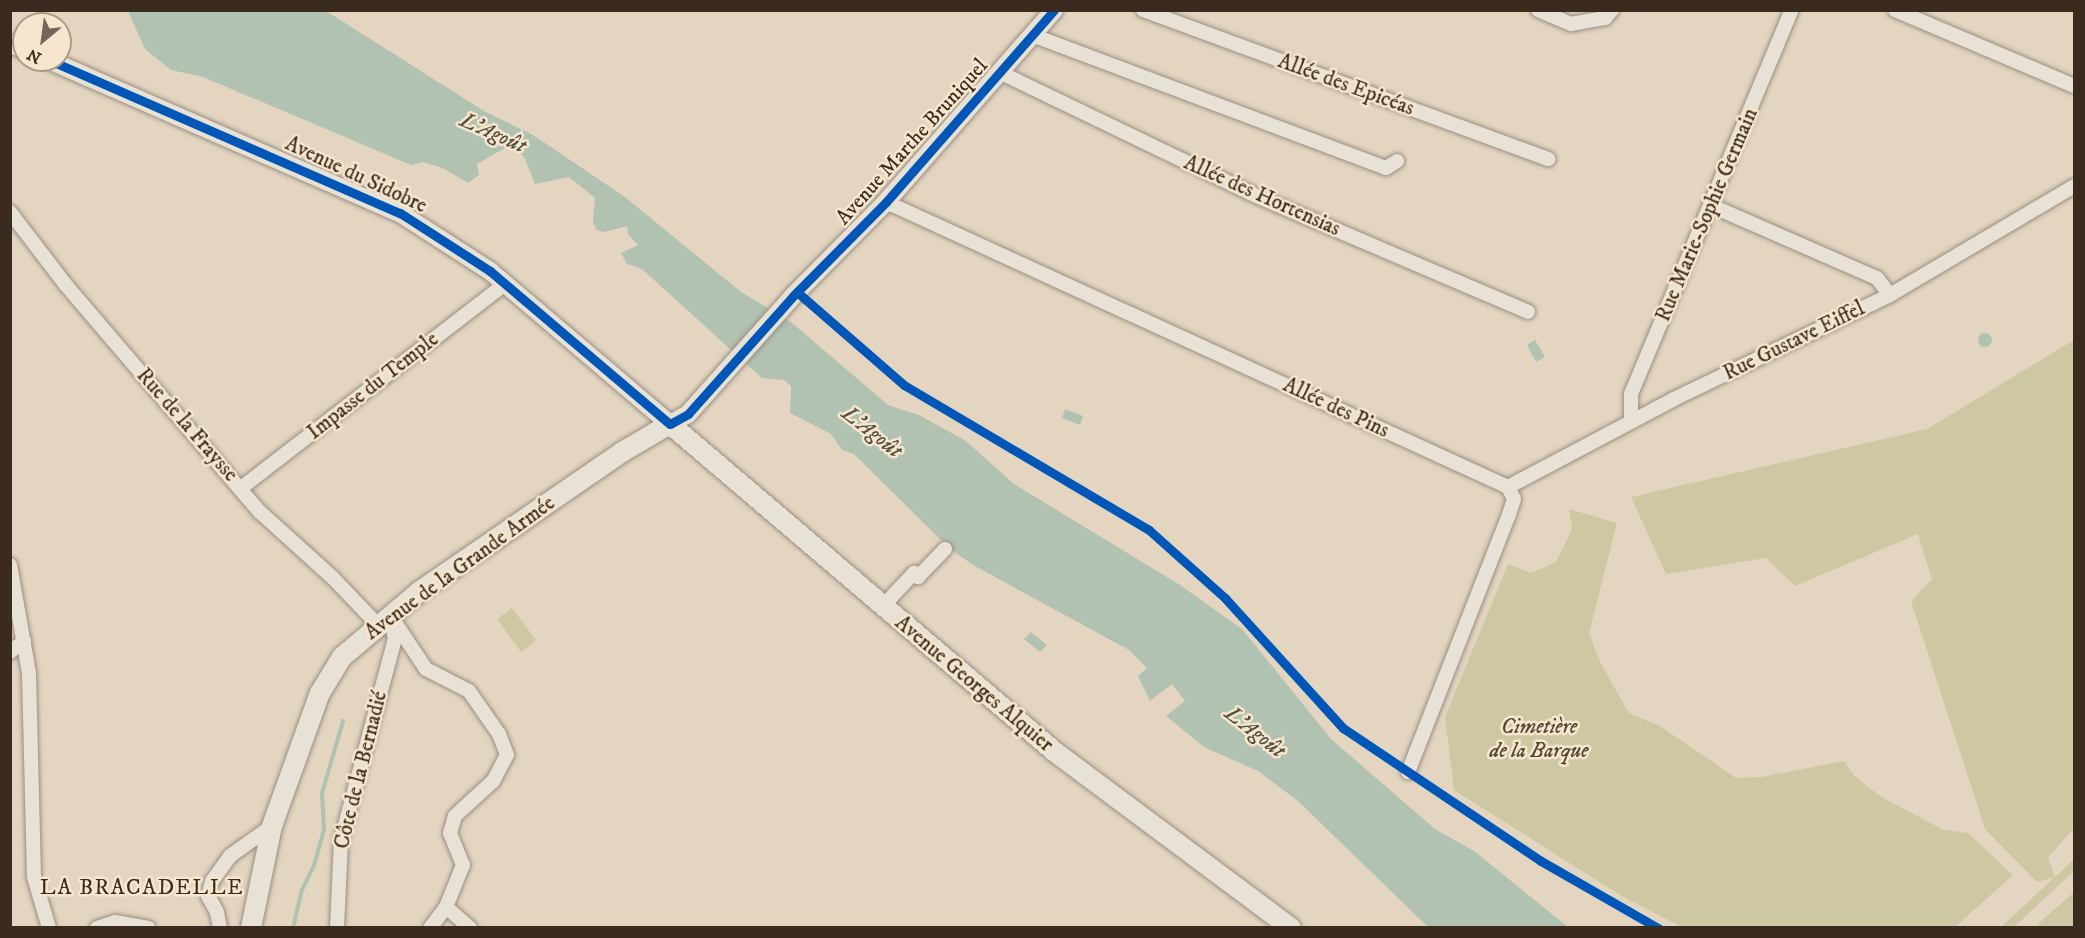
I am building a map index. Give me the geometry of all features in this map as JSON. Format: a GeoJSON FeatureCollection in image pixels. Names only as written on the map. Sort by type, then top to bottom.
{"type":"FeatureCollection","features":[{"type":"Feature","properties":{"kind":"main road","name":"Avenue Georges Alquier"},"geometry":{"type":"LineString","coordinates":[[670,424],[882,607],[1055,752],[1292,927]]}},
{"type":"Feature","properties":{"kind":"main road","name":"Avenue de la Grande Armée"},"geometry":{"type":"LineString","coordinates":[[251,927],[272,826],[320,693],[342,657],[384,620],[622,452],[670,424]]}},
{"type":"Feature","properties":{"kind":"street","name":"Avenue Marthe Bruniquel"},"geometry":{"type":"LineString","coordinates":[[670,424],[688,414],[794,295],[886,202],[1054,10]]}},
{"type":"Feature","properties":{"kind":"street","name":"Allée des Epicéas"},"geometry":{"type":"LineString","coordinates":[[1143,10],[1549,159]]}},
{"type":"Feature","properties":{"kind":"street"},"geometry":{"type":"LineString","coordinates":[[1538,10],[1571,24],[1605,18],[1612,10]]}},
{"type":"Feature","properties":{"kind":"street","name":"Rue Marie-Sophie Germain"},"geometry":{"type":"LineString","coordinates":[[1631,421],[1631,394],[1712,206],[1792,10]]}},
{"type":"Feature","properties":{"kind":"street"},"geometry":{"type":"LineString","coordinates":[[1895,10],[2074,86]]}},
{"type":"Feature","properties":{"kind":"street"},"geometry":{"type":"LineString","coordinates":[[1032,35],[1386,168],[1397,160]]}},
{"type":"Feature","properties":{"kind":"street","name":"Avenue du Sidobre"},"geometry":{"type":"LineString","coordinates":[[72,70],[400,213],[505,284],[670,424]]}},
{"type":"Feature","properties":{"kind":"street","name":"Allée des Hortensias"},"geometry":{"type":"LineString","coordinates":[[999,72],[1252,194],[1528,312]]}},
{"type":"Feature","properties":{"kind":"street","name":"Rue Gustave Eiffel"},"geometry":{"type":"LineString","coordinates":[[1508,487],[1631,421],[1890,295],[2074,186]]}},
{"type":"Feature","properties":{"kind":"street","name":"Allée des Pins"},"geometry":{"type":"LineString","coordinates":[[886,202],[1508,487]]}},
{"type":"Feature","properties":{"kind":"street"},"geometry":{"type":"LineString","coordinates":[[1712,206],[1878,278],[1890,295]]}},
{"type":"Feature","properties":{"kind":"street","name":"Rue de la Fraysse"},"geometry":{"type":"LineString","coordinates":[[10,213],[93,317],[260,512],[333,578],[401,632],[426,669],[469,692],[499,734],[507,755],[493,781],[455,816],[450,833],[463,865],[446,907]]}},
{"type":"Feature","properties":{"kind":"street","name":"Impasse du Temple"},"geometry":{"type":"LineString","coordinates":[[241,488],[505,284]]}},
{"type":"Feature","properties":{"kind":"street"},"geometry":{"type":"LineString","coordinates":[[1408,772],[1508,517],[1514,499],[1508,487]]}},
{"type":"Feature","properties":{"kind":"street"},"geometry":{"type":"LineString","coordinates":[[882,607],[914,573],[918,577],[945,549]]}},
{"type":"Feature","properties":{"kind":"street"},"geometry":{"type":"LineString","coordinates":[[10,565],[24,641],[31,731],[34,877],[49,927]]}},
{"type":"Feature","properties":{"kind":"street","name":"Côte de la Bernadié"},"geometry":{"type":"LineString","coordinates":[[337,927],[340,840],[395,639],[384,620]]}},
{"type":"Feature","properties":{"kind":"street"},"geometry":{"type":"LineString","coordinates":[[10,652],[24,641]]}},
{"type":"Feature","properties":{"kind":"street"},"geometry":{"type":"LineString","coordinates":[[220,927],[217,912],[208,897],[212,881],[230,856],[272,826]]}},
{"type":"Feature","properties":{"kind":"street"},"geometry":{"type":"LineString","coordinates":[[430,927],[446,907],[470,927]]}},
{"type":"Feature","properties":{"kind":"street"},"geometry":{"type":"LineString","coordinates":[[97,927],[116,925],[148,927]]}},
{"type":"Feature","properties":{"kind":"green space"},"geometry":{"type":"Polygon","coordinates":[[[2074,340],[2074,828],[2048,858],[2055,877],[2037,882],[1985,829],[1911,601],[1932,579],[1918,534],[1795,586],[1766,558],[1666,574],[1631,497],[1927,429],[2074,340]]]}},
{"type":"Feature","properties":{"kind":"green space","name":"Cimetière de la Barque"},"geometry":{"type":"Polygon","coordinates":[[[1569,509],[1617,523],[1589,633],[1601,664],[1629,713],[1660,726],[1736,778],[1761,777],[1844,761],[1854,776],[1883,798],[1944,830],[1968,833],[2013,875],[1955,927],[1682,927],[1620,895],[1454,790],[1445,717],[1508,564],[1531,573],[1556,562],[1572,529],[1569,509]]]}},
{"type":"Feature","properties":{"kind":"green space"},"geometry":{"type":"Polygon","coordinates":[[[512,608],[536,640],[521,652],[497,619],[512,608]]]}},
{"type":"Feature","properties":{"kind":"green space"},"geometry":{"type":"Polygon","coordinates":[[[2074,859],[2074,871],[2014,927],[2001,927],[2074,859]]]}},
{"type":"Feature","properties":{"kind":"green space"},"geometry":{"type":"Polygon","coordinates":[[[2074,892],[2074,927],[2039,927],[2039,923],[2074,892]]]}},
{"type":"Feature","properties":{"kind":"water","name":"L'Agoût"},"geometry":{"type":"Polygon","coordinates":[[[128,11],[326,11],[484,111],[533,135],[625,197],[741,292],[791,322],[888,405],[919,415],[966,441],[1014,484],[1180,585],[1242,629],[1331,739],[1435,829],[1474,851],[1568,927],[1428,927],[1298,801],[1258,771],[1204,747],[1166,716],[1185,701],[1172,684],[1150,701],[1138,676],[1147,668],[1129,650],[973,565],[949,548],[854,454],[842,450],[831,434],[790,413],[791,386],[784,380],[762,378],[642,269],[627,264],[621,253],[638,245],[628,234],[627,226],[605,232],[597,230],[593,222],[595,198],[569,177],[535,184],[525,159],[518,149],[505,148],[477,164],[479,175],[468,183],[443,168],[423,162],[411,165],[203,77],[171,70],[145,49],[128,11]]]}},
{"type":"Feature","properties":{"kind":"water"},"geometry":{"type":"Polygon","coordinates":[[[1985,333],[1990,335],[1992,340],[1990,345],[1985,347],[1980,345],[1978,340],[1980,335],[1985,333]]]}},
{"type":"Feature","properties":{"kind":"water"},"geometry":{"type":"Polygon","coordinates":[[[1535,340],[1545,357],[1536,362],[1527,345],[1535,340]]]}},
{"type":"Feature","properties":{"kind":"water"},"geometry":{"type":"Polygon","coordinates":[[[1065,409],[1083,416],[1080,425],[1062,418],[1065,409]]]}},
{"type":"Feature","properties":{"kind":"water"},"geometry":{"type":"Polygon","coordinates":[[[1031,632],[1047,645],[1040,652],[1024,639],[1031,632]]]}},
{"type":"Feature","properties":{"kind":"waterway"},"geometry":{"type":"LineString","coordinates":[[293,928],[301,892],[314,865],[324,830],[322,793],[343,721]]}},
{"type":"Feature","properties":{"kind":"cycle path"},"geometry":{"type":"LineString","coordinates":[[72,70],[400,213],[490,271],[670,424],[688,414],[794,295],[886,202],[1054,10]]}},
{"type":"Feature","properties":{"kind":"cycle path"},"geometry":{"type":"LineString","coordinates":[[797,292],[904,385],[1149,530],[1225,598],[1343,728],[1541,861],[1658,928]]}},
{"type":"Feature","properties":{"kind":"district","name":"LA BRACADELLE"},"geometry":{"type":"Point","coordinates":[142,888]}}]}
